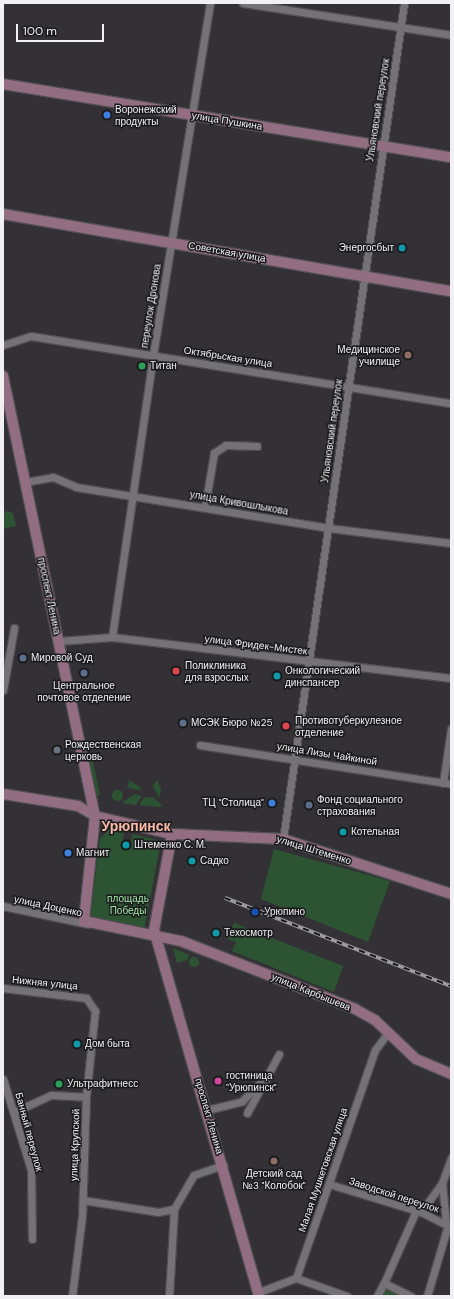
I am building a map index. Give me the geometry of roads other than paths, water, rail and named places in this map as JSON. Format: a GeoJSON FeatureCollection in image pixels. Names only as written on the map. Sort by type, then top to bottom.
{"type":"FeatureCollection","features":[{"type":"Feature","properties":{"kind":"main road","name":"улица Пушкина"},"geometry":{"type":"LineString","coordinates":[[3,84],[382,147],[451,157]]}},
{"type":"Feature","properties":{"kind":"main road","name":"Советская улица"},"geometry":{"type":"LineString","coordinates":[[3,214],[451,291]]}},
{"type":"Feature","properties":{"kind":"main road","name":"проспект Ленина"},"geometry":{"type":"LineString","coordinates":[[3,376],[95,816]]}},
{"type":"Feature","properties":{"kind":"main road"},"geometry":{"type":"LineString","coordinates":[[3,794],[78,806],[95,816],[172,834],[154,918],[156,937],[88,924],[82,916],[96,839],[95,816]]}},
{"type":"Feature","properties":{"kind":"main road","name":"улица Штеменко"},"geometry":{"type":"LineString","coordinates":[[172,834],[283,839],[451,894]]}},
{"type":"Feature","properties":{"kind":"main road","name":"проспект Ленина"},"geometry":{"type":"LineString","coordinates":[[156,937],[259,1294]]}},
{"type":"Feature","properties":{"kind":"main road","name":"улица Карбышева"},"geometry":{"type":"LineString","coordinates":[[156,937],[181,941],[355,1009],[375,1020],[416,1059],[451,1074]]}},
{"type":"Feature","properties":{"kind":"street","name":"переулок Дронова"},"geometry":{"type":"LineString","coordinates":[[112,637],[153,355],[210,3]]}},
{"type":"Feature","properties":{"kind":"street"},"geometry":{"type":"LineString","coordinates":[[243,3],[401,26],[451,35]]}},
{"type":"Feature","properties":{"kind":"street","name":"Ульяновский переулок"},"geometry":{"type":"LineString","coordinates":[[283,839],[404,3]]}},
{"type":"Feature","properties":{"kind":"street","name":"Октябрьская улица"},"geometry":{"type":"LineString","coordinates":[[3,345],[31,336],[451,403]]}},
{"type":"Feature","properties":{"kind":"street"},"geometry":{"type":"LineString","coordinates":[[205,506],[214,453],[226,445],[257,446]]}},
{"type":"Feature","properties":{"kind":"street","name":"улица Кривошлыкова"},"geometry":{"type":"LineString","coordinates":[[25,482],[53,477],[76,487],[205,506],[328,528],[451,543]]}},
{"type":"Feature","properties":{"kind":"street"},"geometry":{"type":"LineString","coordinates":[[3,690],[14,628]]}},
{"type":"Feature","properties":{"kind":"street","name":"улица Фридек-Мистек"},"geometry":{"type":"LineString","coordinates":[[58,641],[112,637],[451,678]]}},
{"type":"Feature","properties":{"kind":"street"},"geometry":{"type":"LineString","coordinates":[[447,783],[451,729]]}},
{"type":"Feature","properties":{"kind":"street","name":"улица Лизы Чайкиной"},"geometry":{"type":"LineString","coordinates":[[200,744],[447,783]]}},
{"type":"Feature","properties":{"kind":"street","name":"улица Доценко"},"geometry":{"type":"LineString","coordinates":[[3,906],[88,924]]}},
{"type":"Feature","properties":{"kind":"street","name":"Нижняя улица"},"geometry":{"type":"LineString","coordinates":[[3,988],[86,998]]}},
{"type":"Feature","properties":{"kind":"street","name":"улица Крупской"},"geometry":{"type":"LineString","coordinates":[[72,1296],[83,1200],[86,1097],[95,1011],[86,998]]}},
{"type":"Feature","properties":{"kind":"street","name":"Малая Мушкетовская улица"},"geometry":{"type":"LineString","coordinates":[[296,1278],[375,1050],[388,1033]]}},
{"type":"Feature","properties":{"kind":"street"},"geometry":{"type":"LineString","coordinates":[[247,1113],[262,1081],[279,1054]]}},
{"type":"Feature","properties":{"kind":"street","name":"Банный переулок"},"geometry":{"type":"LineString","coordinates":[[3,1079],[31,1170],[32,1240]]}},
{"type":"Feature","properties":{"kind":"street"},"geometry":{"type":"LineString","coordinates":[[207,1110],[242,1101],[262,1081]]}},
{"type":"Feature","properties":{"kind":"street"},"geometry":{"type":"LineString","coordinates":[[14,1112],[51,1095],[86,1097]]}},
{"type":"Feature","properties":{"kind":"street"},"geometry":{"type":"LineString","coordinates":[[377,1296],[418,1213],[442,1183],[451,1158]]}},
{"type":"Feature","properties":{"kind":"street"},"geometry":{"type":"LineString","coordinates":[[169,1296],[174,1209],[194,1176],[223,1165]]}},
{"type":"Feature","properties":{"kind":"street"},"geometry":{"type":"LineString","coordinates":[[427,1296],[449,1225],[442,1183]]}},
{"type":"Feature","properties":{"kind":"street","name":"Заводской переулок"},"geometry":{"type":"LineString","coordinates":[[329,1184],[418,1213],[449,1225]]}},
{"type":"Feature","properties":{"kind":"street"},"geometry":{"type":"LineString","coordinates":[[83,1200],[158,1212],[174,1209]]}},
{"type":"Feature","properties":{"kind":"street"},"geometry":{"type":"LineString","coordinates":[[259,1294],[296,1278],[346,1296]]}},
{"type":"Feature","properties":{"kind":"street"},"geometry":{"type":"LineString","coordinates":[[384,1283],[411,1296]]}},
{"type":"Feature","properties":{"kind":"railway"},"geometry":{"type":"LineString","coordinates":[[225,898],[451,986]]}},
{"type":"Feature","properties":{"kind":"place","name":"Воронежский продукты"},"geometry":{"type":"Point","coordinates":[107,115]}},
{"type":"Feature","properties":{"kind":"place","name":"Энергосбыт"},"geometry":{"type":"Point","coordinates":[402,248]}},
{"type":"Feature","properties":{"kind":"place","name":"Медицинское училище"},"geometry":{"type":"Point","coordinates":[408,355]}},
{"type":"Feature","properties":{"kind":"place","name":"Титан"},"geometry":{"type":"Point","coordinates":[142,366]}},
{"type":"Feature","properties":{"kind":"place","name":"Мировой Суд"},"geometry":{"type":"Point","coordinates":[23,658]}},
{"type":"Feature","properties":{"kind":"place","name":"Поликлиника для взрослых"},"geometry":{"type":"Point","coordinates":[176,671]}},
{"type":"Feature","properties":{"kind":"place","name":"Центральное почтовое отделение"},"geometry":{"type":"Point","coordinates":[84,673]}},
{"type":"Feature","properties":{"kind":"place","name":"Онкологический динспансер"},"geometry":{"type":"Point","coordinates":[277,676]}},
{"type":"Feature","properties":{"kind":"place","name":"МСЭК Бюро №25"},"geometry":{"type":"Point","coordinates":[183,723]}},
{"type":"Feature","properties":{"kind":"place","name":"Противотуберкулезное отделение"},"geometry":{"type":"Point","coordinates":[286,726]}},
{"type":"Feature","properties":{"kind":"place","name":"Рождественская церковь"},"geometry":{"type":"Point","coordinates":[57,750]}},
{"type":"Feature","properties":{"kind":"place","name":"ТЦ \"Столица\""},"geometry":{"type":"Point","coordinates":[272,803]}},
{"type":"Feature","properties":{"kind":"place","name":"Фонд социального страхования"},"geometry":{"type":"Point","coordinates":[309,805]}},
{"type":"Feature","properties":{"kind":"place","name":"Котельная"},"geometry":{"type":"Point","coordinates":[343,832]}},
{"type":"Feature","properties":{"kind":"place","name":"Штеменко С. М."},"geometry":{"type":"Point","coordinates":[126,845]}},
{"type":"Feature","properties":{"kind":"place","name":"Магнит"},"geometry":{"type":"Point","coordinates":[68,853]}},
{"type":"Feature","properties":{"kind":"place","name":"Садко"},"geometry":{"type":"Point","coordinates":[192,861]}},
{"type":"Feature","properties":{"kind":"place","name":"Урюпино"},"geometry":{"type":"Point","coordinates":[255,912]}},
{"type":"Feature","properties":{"kind":"place","name":"Техосмотр"},"geometry":{"type":"Point","coordinates":[216,933]}},
{"type":"Feature","properties":{"kind":"place","name":"Дом быта"},"geometry":{"type":"Point","coordinates":[77,1044]}},
{"type":"Feature","properties":{"kind":"place","name":"гостиница \"Урюпинск\""},"geometry":{"type":"Point","coordinates":[218,1081]}},
{"type":"Feature","properties":{"kind":"place","name":"Ультрафитнесс"},"geometry":{"type":"Point","coordinates":[59,1084]}},
{"type":"Feature","properties":{"kind":"place","name":"Детский сад №3 \"Колобок\""},"geometry":{"type":"Point","coordinates":[274,1161]}},
{"type":"Feature","properties":{"kind":"district","name":"Урюпинск"},"geometry":{"type":"Point","coordinates":[136,826]}},
{"type":"Feature","properties":{"kind":"park label","name":"площадь Победы"},"geometry":{"type":"Point","coordinates":[128,904]}}]}
